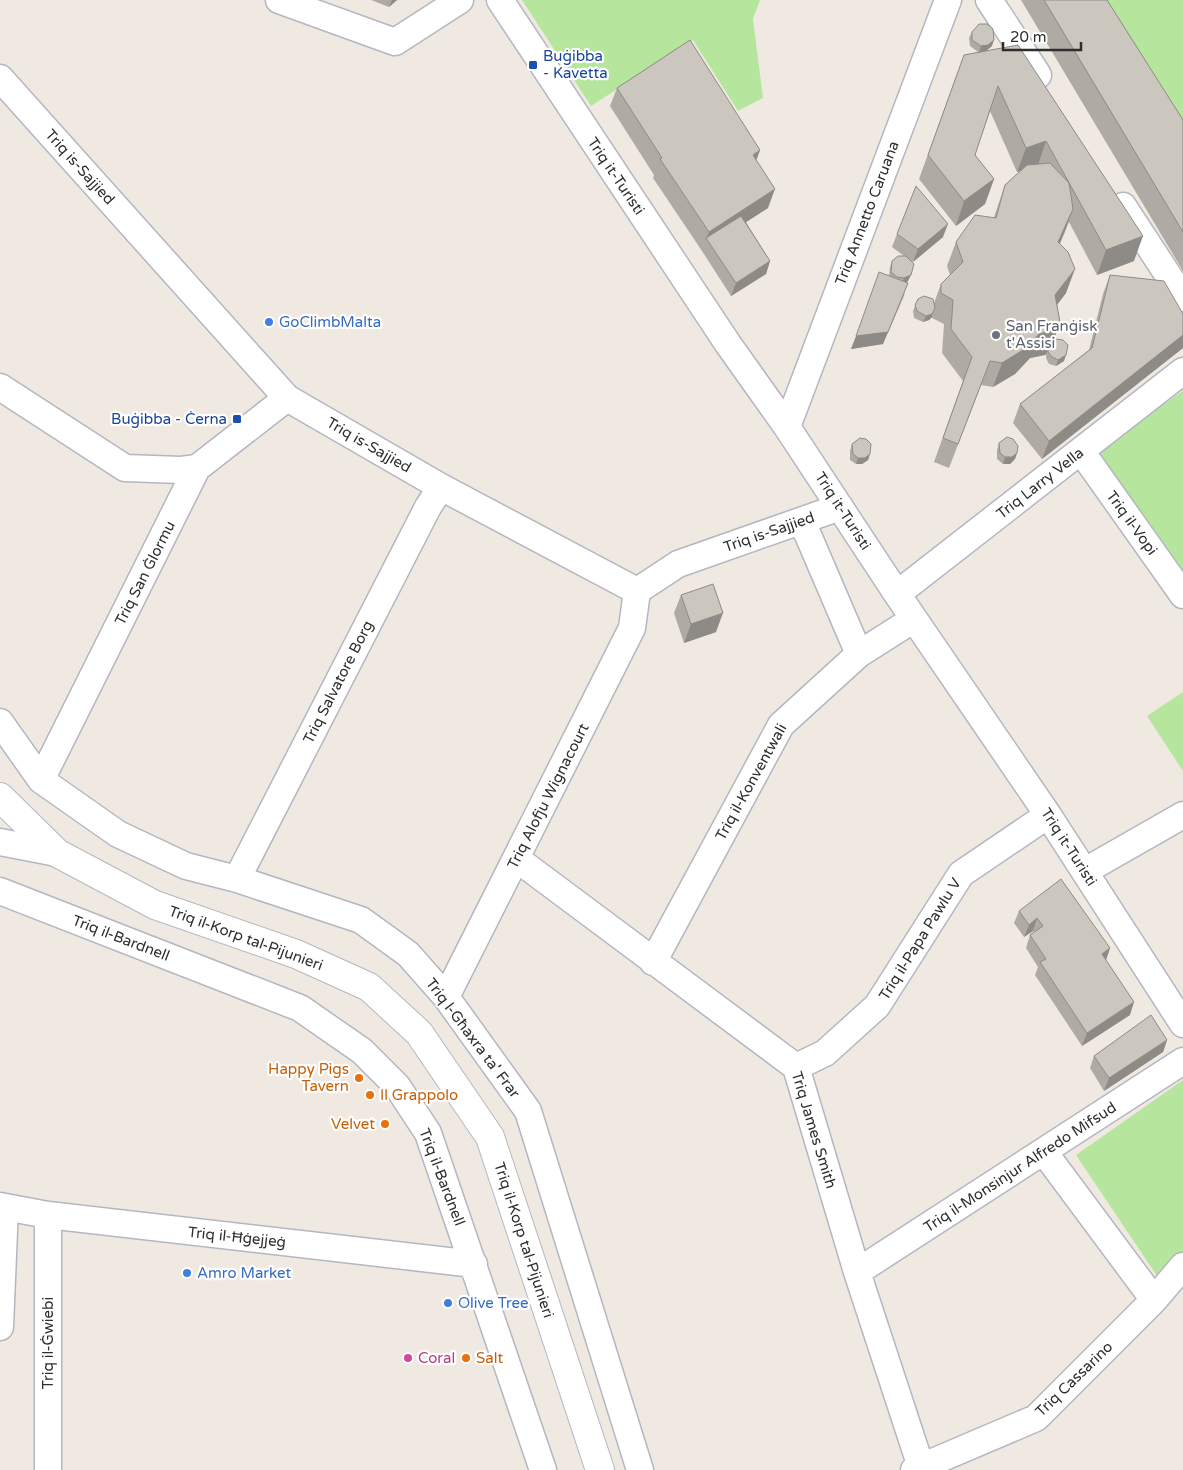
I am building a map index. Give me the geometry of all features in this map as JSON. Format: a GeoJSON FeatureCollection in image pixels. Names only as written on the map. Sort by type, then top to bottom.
{"type":"FeatureCollection","features":[{"type":"Feature","properties":{"kind":"street"},"geometry":{"type":"LineString","coordinates":[[279,0],[396,42],[460,0]]}},
{"type":"Feature","properties":{"kind":"street","name":"Triq it-Turisti"},"geometry":{"type":"LineString","coordinates":[[500,0],[722,336],[787,427],[897,594],[1048,815],[1183,1024]]}},
{"type":"Feature","properties":{"kind":"street","name":"Triq Annetto Caruana"},"geometry":{"type":"LineString","coordinates":[[787,427],[948,0]]}},
{"type":"Feature","properties":{"kind":"street"},"geometry":{"type":"LineString","coordinates":[[989,0],[1048,91]]}},
{"type":"Feature","properties":{"kind":"street","name":"Triq is-Sajjied"},"geometry":{"type":"LineString","coordinates":[[0,78],[287,398],[441,486],[637,591],[678,564],[840,507]]}},
{"type":"Feature","properties":{"kind":"street"},"geometry":{"type":"LineString","coordinates":[[1108,182],[1183,298]]}},
{"type":"Feature","properties":{"kind":"street","name":"Triq Larry Vella"},"geometry":{"type":"LineString","coordinates":[[897,594],[1183,372]]}},
{"type":"Feature","properties":{"kind":"street"},"geometry":{"type":"LineString","coordinates":[[0,387],[125,468],[181,470],[197,468]]}},
{"type":"Feature","properties":{"kind":"street","name":"Triq San Ġlormu"},"geometry":{"type":"LineString","coordinates":[[41,780],[197,468],[287,398]]}},
{"type":"Feature","properties":{"kind":"street","name":"Triq il-Vopi"},"geometry":{"type":"LineString","coordinates":[[1080,451],[1183,595]]}},
{"type":"Feature","properties":{"kind":"street","name":"Triq Salvatore Borg"},"geometry":{"type":"LineString","coordinates":[[236,880],[423,516],[441,486]]}},
{"type":"Feature","properties":{"kind":"street"},"geometry":{"type":"LineString","coordinates":[[800,521],[808,535],[859,654]]}},
{"type":"Feature","properties":{"kind":"street","name":"Triq Alofju Wignacourt"},"geometry":{"type":"LineString","coordinates":[[446,997],[632,628],[637,591]]}},
{"type":"Feature","properties":{"kind":"street","name":"Triq il-Konventwali"},"geometry":{"type":"LineString","coordinates":[[653,962],[781,725],[859,654],[914,619]]}},
{"type":"Feature","properties":{"kind":"street","name":"Triq l-Għaxra ta' Frar"},"geometry":{"type":"LineString","coordinates":[[0,722],[41,780],[118,834],[186,866],[361,920],[408,954],[446,997],[528,1111],[640,1470]]}},
{"type":"Feature","properties":{"kind":"street","name":"Triq il-Korp tal-Pijunieri"},"geometry":{"type":"LineString","coordinates":[[0,797],[57,853],[155,905],[296,954],[369,987],[418,1033],[490,1137],[600,1470]]}},
{"type":"Feature","properties":{"kind":"street","name":"Triq il-Papa Pawlu V"},"geometry":{"type":"LineString","coordinates":[[796,1067],[825,1053],[877,1006],[961,874],[1048,815]]}},
{"type":"Feature","properties":{"kind":"street"},"geometry":{"type":"LineString","coordinates":[[1085,871],[1183,815]]}},
{"type":"Feature","properties":{"kind":"street"},"geometry":{"type":"LineString","coordinates":[[0,842],[57,853]]}},
{"type":"Feature","properties":{"kind":"street","name":"Triq James Smith"},"geometry":{"type":"LineString","coordinates":[[517,859],[796,1067],[917,1469]]}},
{"type":"Feature","properties":{"kind":"street","name":"Triq il-Bardnell"},"geometry":{"type":"LineString","coordinates":[[0,891],[300,1008],[362,1051],[397,1086],[428,1132],[544,1470]]}},
{"type":"Feature","properties":{"kind":"street","name":"Triq il-Monsinjur Alfredo Mifsud"},"geometry":{"type":"LineString","coordinates":[[858,1272],[1183,1061]]}},
{"type":"Feature","properties":{"kind":"street"},"geometry":{"type":"LineString","coordinates":[[1044,1152],[1154,1300]]}},
{"type":"Feature","properties":{"kind":"street"},"geometry":{"type":"LineString","coordinates":[[0,1326],[2,1206]]}},
{"type":"Feature","properties":{"kind":"street","name":"Triq il-Ħġejjeġ"},"geometry":{"type":"LineString","coordinates":[[2,1206],[48,1215],[474,1264]]}},
{"type":"Feature","properties":{"kind":"street","name":"Triq il-Ġwiebi"},"geometry":{"type":"LineString","coordinates":[[48,1215],[48,1470]]}},
{"type":"Feature","properties":{"kind":"street","name":"Triq Cassarino"},"geometry":{"type":"LineString","coordinates":[[917,1469],[1036,1418],[1154,1300],[1183,1266]]}},
{"type":"Feature","properties":{"kind":"green space"},"geometry":{"type":"Polygon","coordinates":[[[522,0],[760,0],[753,19],[763,98],[738,111],[693,40],[591,106],[522,0]]]}},
{"type":"Feature","properties":{"kind":"green space"},"geometry":{"type":"Polygon","coordinates":[[[1092,0],[1183,0],[1183,142],[1092,0]]]}},
{"type":"Feature","properties":{"kind":"green space"},"geometry":{"type":"Polygon","coordinates":[[[1183,391],[1183,573],[1093,453],[1183,391]]]}},
{"type":"Feature","properties":{"kind":"green space"},"geometry":{"type":"Polygon","coordinates":[[[1183,692],[1183,771],[1147,716],[1183,692]]]}},
{"type":"Feature","properties":{"kind":"green space"},"geometry":{"type":"Polygon","coordinates":[[[1183,1080],[1183,1251],[1159,1279],[1076,1155],[1183,1080]]]}},
{"type":"Feature","properties":{"kind":"building"},"geometry":{"type":"Polygon","coordinates":[[[1044,0],[1107,0],[1183,120],[1183,232],[1044,0]]]}},
{"type":"Feature","properties":{"kind":"building"},"geometry":{"type":"Polygon","coordinates":[[[979,24],[987,24],[993,29],[994,40],[988,45],[981,46],[972,40],[972,32],[979,24]]]}},
{"type":"Feature","properties":{"kind":"building"},"geometry":{"type":"Polygon","coordinates":[[[690,40],[760,150],[753,155],[775,189],[709,232],[660,159],[662,158],[617,88],[690,40]]]}},
{"type":"Feature","properties":{"kind":"building"},"geometry":{"type":"Polygon","coordinates":[[[1018,45],[1143,236],[1106,250],[1046,141],[1026,148],[998,86],[975,155],[994,179],[964,201],[928,155],[964,55],[1018,45]]]}},
{"type":"Feature","properties":{"kind":"building","name":"San Franġisk t'Assisi"},"geometry":{"type":"Polygon","coordinates":[[[1050,163],[1069,183],[1073,209],[1058,242],[1068,252],[1075,269],[1055,295],[1060,322],[1054,330],[1039,334],[1023,350],[1002,363],[990,361],[958,444],[943,438],[972,357],[951,329],[953,300],[941,293],[941,284],[963,262],[956,242],[975,215],[996,218],[1005,185],[1027,165],[1050,163]]]}},
{"type":"Feature","properties":{"kind":"building"},"geometry":{"type":"Polygon","coordinates":[[[916,186],[948,224],[918,249],[897,234],[916,186]]]}},
{"type":"Feature","properties":{"kind":"building"},"geometry":{"type":"Polygon","coordinates":[[[741,216],[770,261],[736,283],[706,238],[741,216]]]}},
{"type":"Feature","properties":{"kind":"building"},"geometry":{"type":"Polygon","coordinates":[[[898,256],[906,256],[914,264],[911,275],[904,278],[897,277],[891,272],[892,261],[898,256]]]}},
{"type":"Feature","properties":{"kind":"building"},"geometry":{"type":"Polygon","coordinates":[[[879,272],[908,283],[888,332],[856,336],[879,272]]]}},
{"type":"Feature","properties":{"kind":"building"},"geometry":{"type":"Polygon","coordinates":[[[1110,275],[1164,281],[1183,314],[1183,335],[1049,441],[1020,404],[1092,348],[1110,275]]]}},
{"type":"Feature","properties":{"kind":"building"},"geometry":{"type":"Polygon","coordinates":[[[924,296],[933,299],[935,308],[932,314],[926,316],[917,311],[915,305],[918,299],[924,296]]]}},
{"type":"Feature","properties":{"kind":"building"},"geometry":{"type":"Polygon","coordinates":[[[1056,339],[1063,340],[1068,345],[1066,355],[1058,360],[1048,352],[1049,345],[1056,339]]]}},
{"type":"Feature","properties":{"kind":"building"},"geometry":{"type":"Polygon","coordinates":[[[1007,437],[1013,439],[1018,446],[1017,453],[1012,457],[1005,457],[1000,453],[999,443],[1007,437]]]}},
{"type":"Feature","properties":{"kind":"building"},"geometry":{"type":"Polygon","coordinates":[[[860,438],[866,439],[871,444],[870,454],[865,458],[858,458],[853,454],[852,444],[860,438]]]}},
{"type":"Feature","properties":{"kind":"building"},"geometry":{"type":"Polygon","coordinates":[[[713,584],[723,613],[691,624],[681,595],[713,584]]]}},
{"type":"Feature","properties":{"kind":"building"},"geometry":{"type":"Polygon","coordinates":[[[1061,879],[1110,948],[1102,954],[1134,1002],[1087,1033],[1040,962],[1046,959],[1030,935],[1043,926],[1037,918],[1029,925],[1019,911],[1061,879]]]}},
{"type":"Feature","properties":{"kind":"building"},"geometry":{"type":"Polygon","coordinates":[[[1151,1015],[1167,1040],[1109,1078],[1094,1056],[1151,1015]]]}},
{"type":"Feature","properties":{"kind":"place","name":"Buġibba - Kavetta"},"geometry":{"type":"Point","coordinates":[533,65]}},
{"type":"Feature","properties":{"kind":"place","name":"GoClimbMalta"},"geometry":{"type":"Point","coordinates":[269,322]}},
{"type":"Feature","properties":{"kind":"place","name":"San Franġisk t'Assisi"},"geometry":{"type":"Point","coordinates":[996,335]}},
{"type":"Feature","properties":{"kind":"place","name":"Buġibba - Ċerna"},"geometry":{"type":"Point","coordinates":[237,419]}},
{"type":"Feature","properties":{"kind":"place","name":"Happy Pigs Tavern"},"geometry":{"type":"Point","coordinates":[359,1078]}},
{"type":"Feature","properties":{"kind":"place","name":"Il Grappolo"},"geometry":{"type":"Point","coordinates":[370,1095]}},
{"type":"Feature","properties":{"kind":"place","name":"Velvet"},"geometry":{"type":"Point","coordinates":[385,1124]}},
{"type":"Feature","properties":{"kind":"place","name":"Amro Market"},"geometry":{"type":"Point","coordinates":[187,1273]}},
{"type":"Feature","properties":{"kind":"place","name":"Olive Tree"},"geometry":{"type":"Point","coordinates":[448,1303]}},
{"type":"Feature","properties":{"kind":"place","name":"Coral"},"geometry":{"type":"Point","coordinates":[408,1358]}},
{"type":"Feature","properties":{"kind":"place","name":"Salt"},"geometry":{"type":"Point","coordinates":[466,1358]}}]}
